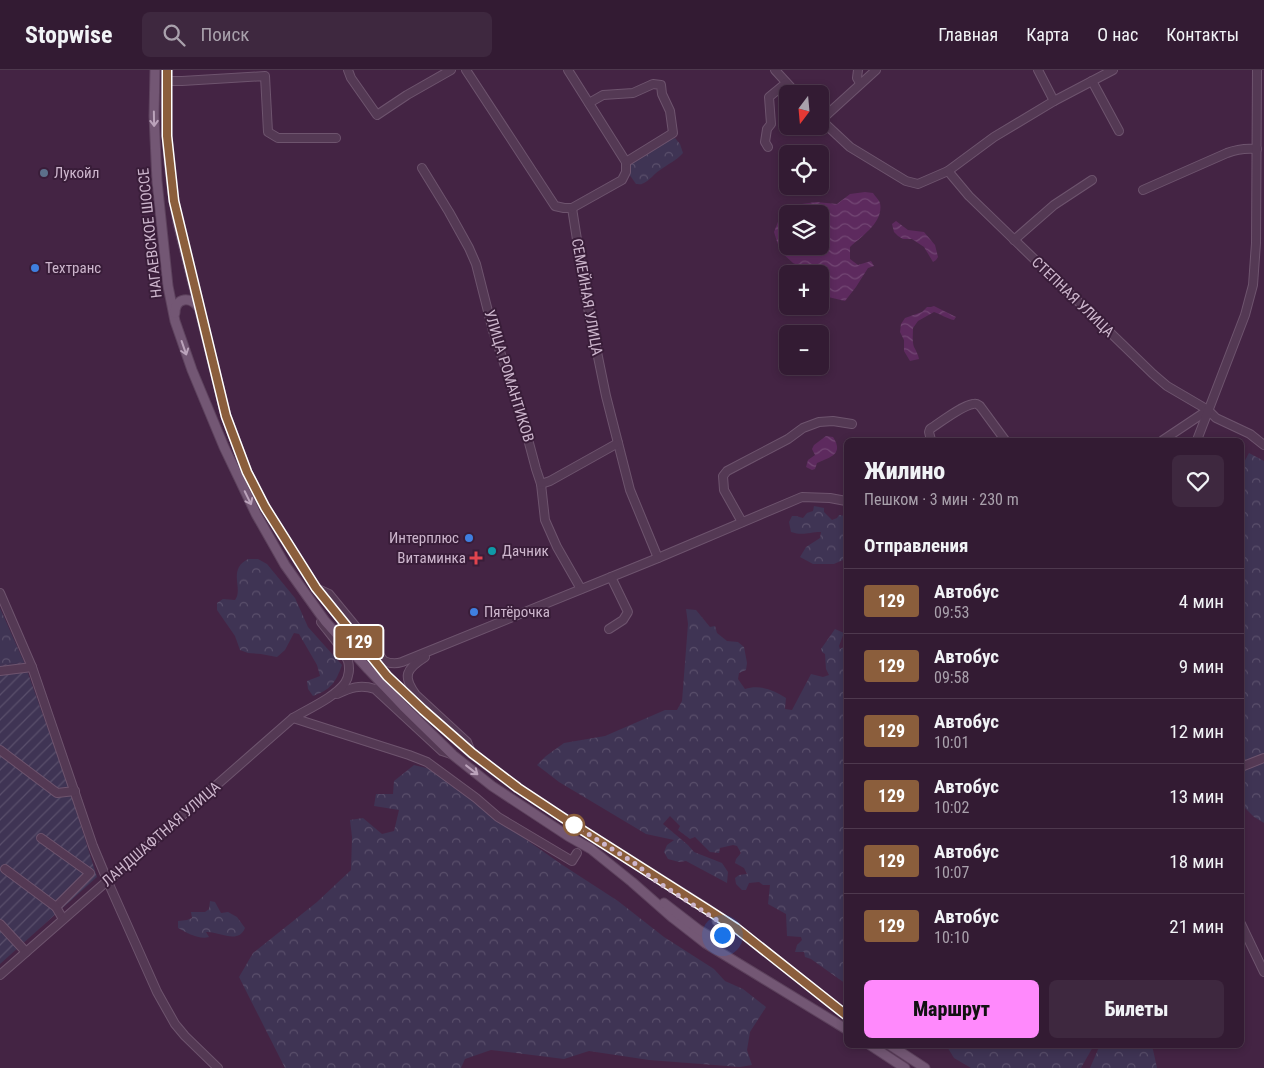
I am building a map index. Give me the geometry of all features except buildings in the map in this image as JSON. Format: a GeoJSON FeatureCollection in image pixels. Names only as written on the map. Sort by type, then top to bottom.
{"type":"FeatureCollection","features":[{"type":"Feature","properties":{"kind":"main road","name":"НАГАЕВСКОЕ ШОССЕ"},"geometry":{"type":"LineString","coordinates":[[155,70],[154,126],[157,182],[168,286],[176,321],[192,370],[224,447],[256,514],[285,565],[325,622],[403,706],[453,755],[492,786],[591,849],[705,943],[844,1028]]}},
{"type":"Feature","properties":{"kind":"main road","name":"НАГАЕВСКОЕ ШОССЕ"},"geometry":{"type":"LineString","coordinates":[[167,70],[167,136],[171,185],[178,222],[226,416],[247,472],[265,507],[316,588],[387,676],[472,753],[518,788],[736,928],[844,1013]]}},
{"type":"Feature","properties":{"kind":"main road"},"geometry":{"type":"LineString","coordinates":[[176,321],[175,306],[183,300],[195,303],[202,316]]}},
{"type":"Feature","properties":{"kind":"main road"},"geometry":{"type":"LineString","coordinates":[[632,882],[645,889],[699,930],[714,939],[720,938],[722,935],[724,928],[720,922],[650,877],[639,866]]}},
{"type":"Feature","properties":{"kind":"main road"},"geometry":{"type":"LineString","coordinates":[[875,1048],[905,1068]]}},
{"type":"Feature","properties":{"kind":"main road"},"geometry":{"type":"LineString","coordinates":[[895,1048],[925,1068]]}},
{"type":"Feature","properties":{"kind":"street"},"geometry":{"type":"LineString","coordinates":[[348,70],[351,78],[376,115],[451,70]]}},
{"type":"Feature","properties":{"kind":"street"},"geometry":{"type":"LineString","coordinates":[[466,70],[555,206],[572,208],[622,180],[626,172],[626,162],[568,70]]}},
{"type":"Feature","properties":{"kind":"street"},"geometry":{"type":"LineString","coordinates":[[768,147],[765,142],[767,128],[771,124],[769,97],[786,83],[775,70]]}},
{"type":"Feature","properties":{"kind":"street"},"geometry":{"type":"LineString","coordinates":[[858,70],[860,83]]}},
{"type":"Feature","properties":{"kind":"street"},"geometry":{"type":"LineString","coordinates":[[829,112],[876,70]]}},
{"type":"Feature","properties":{"kind":"street"},"geometry":{"type":"LineString","coordinates":[[1038,70],[1054,101]]}},
{"type":"Feature","properties":{"kind":"street"},"geometry":{"type":"LineString","coordinates":[[829,127],[850,147],[906,181],[918,184],[948,171],[994,137],[1054,101],[1113,70]]}},
{"type":"Feature","properties":{"kind":"street"},"geometry":{"type":"LineString","coordinates":[[1198,438],[1249,302],[1260,243],[1257,149],[1258,70]]}},
{"type":"Feature","properties":{"kind":"street"},"geometry":{"type":"LineString","coordinates":[[166,81],[265,76],[268,132],[278,138],[336,138]]}},
{"type":"Feature","properties":{"kind":"street"},"geometry":{"type":"LineString","coordinates":[[1092,81],[1119,131]]}},
{"type":"Feature","properties":{"kind":"street"},"geometry":{"type":"LineString","coordinates":[[589,103],[603,95],[633,92],[653,84],[661,84],[662,94],[670,111],[673,132],[626,162]]}},
{"type":"Feature","properties":{"kind":"street"},"geometry":{"type":"LineString","coordinates":[[1143,190],[1227,152],[1247,148],[1257,149]]}},
{"type":"Feature","properties":{"kind":"street","name":"УЛИЦА РОМАНТИКОВ"},"geometry":{"type":"LineString","coordinates":[[422,168],[449,212],[476,264],[493,330],[522,413],[541,484],[545,520],[557,547],[581,589]]}},
{"type":"Feature","properties":{"kind":"street","name":"СТЕПНАЯ УЛИЦА"},"geometry":{"type":"LineString","coordinates":[[948,171],[969,196],[1166,386],[1208,410],[1216,418],[1250,434],[1263,443]]}},
{"type":"Feature","properties":{"kind":"street"},"geometry":{"type":"LineString","coordinates":[[1014,240],[1054,205],[1092,180]]}},
{"type":"Feature","properties":{"kind":"street","name":"СЕМЕЙНАЯ УЛИЦА"},"geometry":{"type":"LineString","coordinates":[[572,208],[587,303],[606,396],[630,490],[658,558]]}},
{"type":"Feature","properties":{"kind":"street"},"geometry":{"type":"LineString","coordinates":[[930,438],[930,429],[962,408],[977,404],[1004,438]]}},
{"type":"Feature","properties":{"kind":"street"},"geometry":{"type":"LineString","coordinates":[[1167,438],[1208,410]]}},
{"type":"Feature","properties":{"kind":"street"},"geometry":{"type":"LineString","coordinates":[[742,522],[724,490],[723,476],[727,471],[788,439],[803,428],[819,422],[832,421],[852,424]]}},
{"type":"Feature","properties":{"kind":"street"},"geometry":{"type":"LineString","coordinates":[[541,484],[550,481],[618,443]]}},
{"type":"Feature","properties":{"kind":"street"},"geometry":{"type":"LineString","coordinates":[[316,588],[328,594],[384,661],[396,664],[658,558],[802,497],[844,501]]}},
{"type":"Feature","properties":{"kind":"street"},"geometry":{"type":"LineString","coordinates":[[285,565],[291,581],[348,661],[349,675],[346,682],[326,699]]}},
{"type":"Feature","properties":{"kind":"street"},"geometry":{"type":"LineString","coordinates":[[609,629],[623,620],[628,612],[611,577]]}},
{"type":"Feature","properties":{"kind":"street"},"geometry":{"type":"LineString","coordinates":[[0,593],[32,667],[93,846],[157,992],[185,1036],[218,1068]]}},
{"type":"Feature","properties":{"kind":"street"},"geometry":{"type":"LineString","coordinates":[[439,647],[410,668],[408,681],[416,695],[467,742],[472,753]]}},
{"type":"Feature","properties":{"kind":"street"},"geometry":{"type":"LineString","coordinates":[[0,672],[32,667]]}},
{"type":"Feature","properties":{"kind":"street"},"geometry":{"type":"LineString","coordinates":[[326,699],[357,687],[366,686],[375,689],[442,751],[453,755]]}},
{"type":"Feature","properties":{"kind":"street","name":"ЛАНДШАФТНАЯ УЛИЦА"},"geometry":{"type":"LineString","coordinates":[[0,975],[293,718],[326,699]]}},
{"type":"Feature","properties":{"kind":"street"},"geometry":{"type":"LineString","coordinates":[[293,718],[426,762],[476,798],[498,817],[572,861],[577,853]]}},
{"type":"Feature","properties":{"kind":"street"},"geometry":{"type":"LineString","coordinates":[[0,750],[57,793],[75,791]]}},
{"type":"Feature","properties":{"kind":"street"},"geometry":{"type":"LineString","coordinates":[[1244,766],[1264,758]]}},
{"type":"Feature","properties":{"kind":"street"},"geometry":{"type":"LineString","coordinates":[[41,838],[90,873],[56,907]]}},
{"type":"Feature","properties":{"kind":"street"},"geometry":{"type":"LineString","coordinates":[[5,869],[56,907],[63,919]]}},
{"type":"Feature","properties":{"kind":"street"},"geometry":{"type":"LineString","coordinates":[[0,924],[26,952]]}},
{"type":"Feature","properties":{"kind":"street"},"geometry":{"type":"LineString","coordinates":[[1244,930],[1264,972]]}},
{"type":"Feature","properties":{"kind":"green space"},"geometry":{"type":"Polygon","coordinates":[[[675,138],[680,144],[683,153],[646,182],[636,184],[629,174],[629,166],[632,160],[675,138]]]}},
{"type":"Feature","properties":{"kind":"green space"},"geometry":{"type":"Polygon","coordinates":[[[1249,453],[1264,461],[1264,823],[1254,817],[1244,807],[1244,462],[1249,453]]]}},
{"type":"Feature","properties":{"kind":"green space"},"geometry":{"type":"Polygon","coordinates":[[[814,506],[824,508],[824,512],[832,520],[839,515],[844,516],[844,560],[834,564],[813,564],[800,557],[806,547],[820,538],[821,532],[803,534],[791,532],[789,522],[792,516],[803,518],[807,513],[813,511],[814,506]]]}},
{"type":"Feature","properties":{"kind":"green space"},"geometry":{"type":"Polygon","coordinates":[[[248,559],[258,559],[267,564],[295,598],[308,627],[342,665],[332,685],[324,691],[313,696],[308,689],[307,681],[320,676],[317,665],[299,634],[294,633],[285,650],[277,657],[240,650],[235,636],[217,610],[217,603],[223,599],[235,600],[238,593],[237,571],[241,564],[248,559]]]}},
{"type":"Feature","properties":{"kind":"green space"},"geometry":{"type":"Polygon","coordinates":[[[0,608],[24,662],[0,665],[0,608]]]}},
{"type":"Feature","properties":{"kind":"green space"},"geometry":{"type":"Polygon","coordinates":[[[686,609],[696,610],[710,627],[715,626],[717,633],[727,641],[738,642],[744,647],[747,663],[746,670],[739,673],[738,679],[745,689],[756,687],[776,693],[786,698],[785,709],[792,710],[811,674],[823,677],[829,675],[826,669],[825,654],[821,649],[835,629],[844,633],[839,646],[840,649],[844,647],[844,983],[811,959],[805,957],[804,952],[795,952],[797,945],[802,940],[801,937],[787,936],[786,914],[768,904],[770,885],[763,885],[759,882],[749,883],[746,890],[742,890],[736,884],[735,878],[739,875],[747,874],[744,868],[735,863],[741,853],[737,846],[720,848],[719,853],[710,852],[695,837],[690,839],[678,830],[680,826],[670,816],[663,824],[694,852],[722,863],[728,872],[727,883],[686,861],[679,862],[668,859],[664,852],[667,845],[674,840],[646,834],[559,782],[537,765],[564,743],[605,736],[665,710],[677,710],[682,701],[688,624],[686,609]]]}},
{"type":"Feature","properties":{"kind":"green space"},"geometry":{"type":"Polygon","coordinates":[[[24,662],[69,788],[97,877],[0,964],[0,665],[24,662]]]}},
{"type":"Feature","properties":{"kind":"green space"},"geometry":{"type":"Polygon","coordinates":[[[414,765],[435,770],[464,789],[494,817],[618,901],[664,937],[714,969],[725,981],[743,989],[766,1007],[750,1032],[747,1050],[752,1065],[740,1067],[649,1060],[589,1051],[564,1059],[491,1050],[465,1059],[461,1068],[285,1068],[239,977],[253,953],[317,902],[351,870],[352,837],[350,820],[363,818],[382,834],[394,831],[399,810],[374,806],[376,794],[393,794],[394,781],[414,765]]]}},
{"type":"Feature","properties":{"kind":"green space"},"geometry":{"type":"Polygon","coordinates":[[[210,901],[215,902],[221,913],[228,912],[237,917],[245,928],[242,933],[238,936],[228,936],[206,932],[209,937],[202,938],[178,928],[178,921],[192,918],[191,912],[205,912],[209,909],[210,901]]]}},
{"type":"Feature","properties":{"kind":"green space"},"geometry":{"type":"Polygon","coordinates":[[[948,1048],[1092,1048],[1081,1068],[971,1068],[954,1058],[948,1048]]]}},
{"type":"Feature","properties":{"kind":"green space"},"geometry":{"type":"Polygon","coordinates":[[[1099,1048],[1153,1048],[1157,1068],[1090,1068],[1099,1048]]]}},
{"type":"Feature","properties":{"kind":"water"},"geometry":{"type":"Polygon","coordinates":[[[865,192],[873,193],[880,203],[879,216],[871,228],[850,247],[850,259],[858,265],[871,261],[874,266],[868,268],[845,301],[829,297],[829,265],[797,265],[784,255],[829,255],[829,205],[800,205],[816,202],[837,204],[850,194],[865,192]]]}},
{"type":"Feature","properties":{"kind":"water"},"geometry":{"type":"Polygon","coordinates":[[[779,219],[779,248],[774,232],[779,219]]]}},
{"type":"Feature","properties":{"kind":"water"},"geometry":{"type":"Polygon","coordinates":[[[896,221],[908,230],[924,232],[935,245],[938,257],[936,260],[933,262],[924,247],[912,239],[903,239],[898,236],[894,232],[892,224],[896,221]]]}},
{"type":"Feature","properties":{"kind":"water"},"geometry":{"type":"Polygon","coordinates":[[[934,306],[956,317],[954,320],[934,312],[918,321],[913,328],[913,340],[919,359],[910,361],[904,351],[904,340],[900,332],[901,324],[905,318],[922,312],[927,307],[934,306]]]}},
{"type":"Feature","properties":{"kind":"water"},"geometry":{"type":"Polygon","coordinates":[[[826,436],[833,437],[837,447],[836,451],[831,457],[817,463],[815,469],[812,470],[806,467],[808,460],[815,455],[812,449],[814,445],[826,436]]]}},
{"type":"Feature","properties":{"kind":"bus line","name":"129"},"geometry":{"type":"LineString","coordinates":[[167,70],[167,136],[174,201],[226,416],[247,472],[265,507],[316,588],[387,676],[472,753],[518,788],[736,928],[844,1014]]}},
{"type":"Feature","properties":{"kind":"place","name":"Лукойл"},"geometry":{"type":"Point","coordinates":[44,173]}},
{"type":"Feature","properties":{"kind":"place","name":"Техтранс"},"geometry":{"type":"Point","coordinates":[35,268]}},
{"type":"Feature","properties":{"kind":"place","name":"Интерплюс"},"geometry":{"type":"Point","coordinates":[469,538]}},
{"type":"Feature","properties":{"kind":"place","name":"Дачник"},"geometry":{"type":"Point","coordinates":[492,551]}},
{"type":"Feature","properties":{"kind":"place","name":"Витаминка"},"geometry":{"type":"Point","coordinates":[476,558]}},
{"type":"Feature","properties":{"kind":"place","name":"Пятёрочка"},"geometry":{"type":"Point","coordinates":[474,612]}},
{"type":"Feature","properties":{"kind":"route"},"geometry":{"type":"LineString","coordinates":[[574,825],[639,866],[650,877],[720,922],[724,928],[722,935]]}}]}
